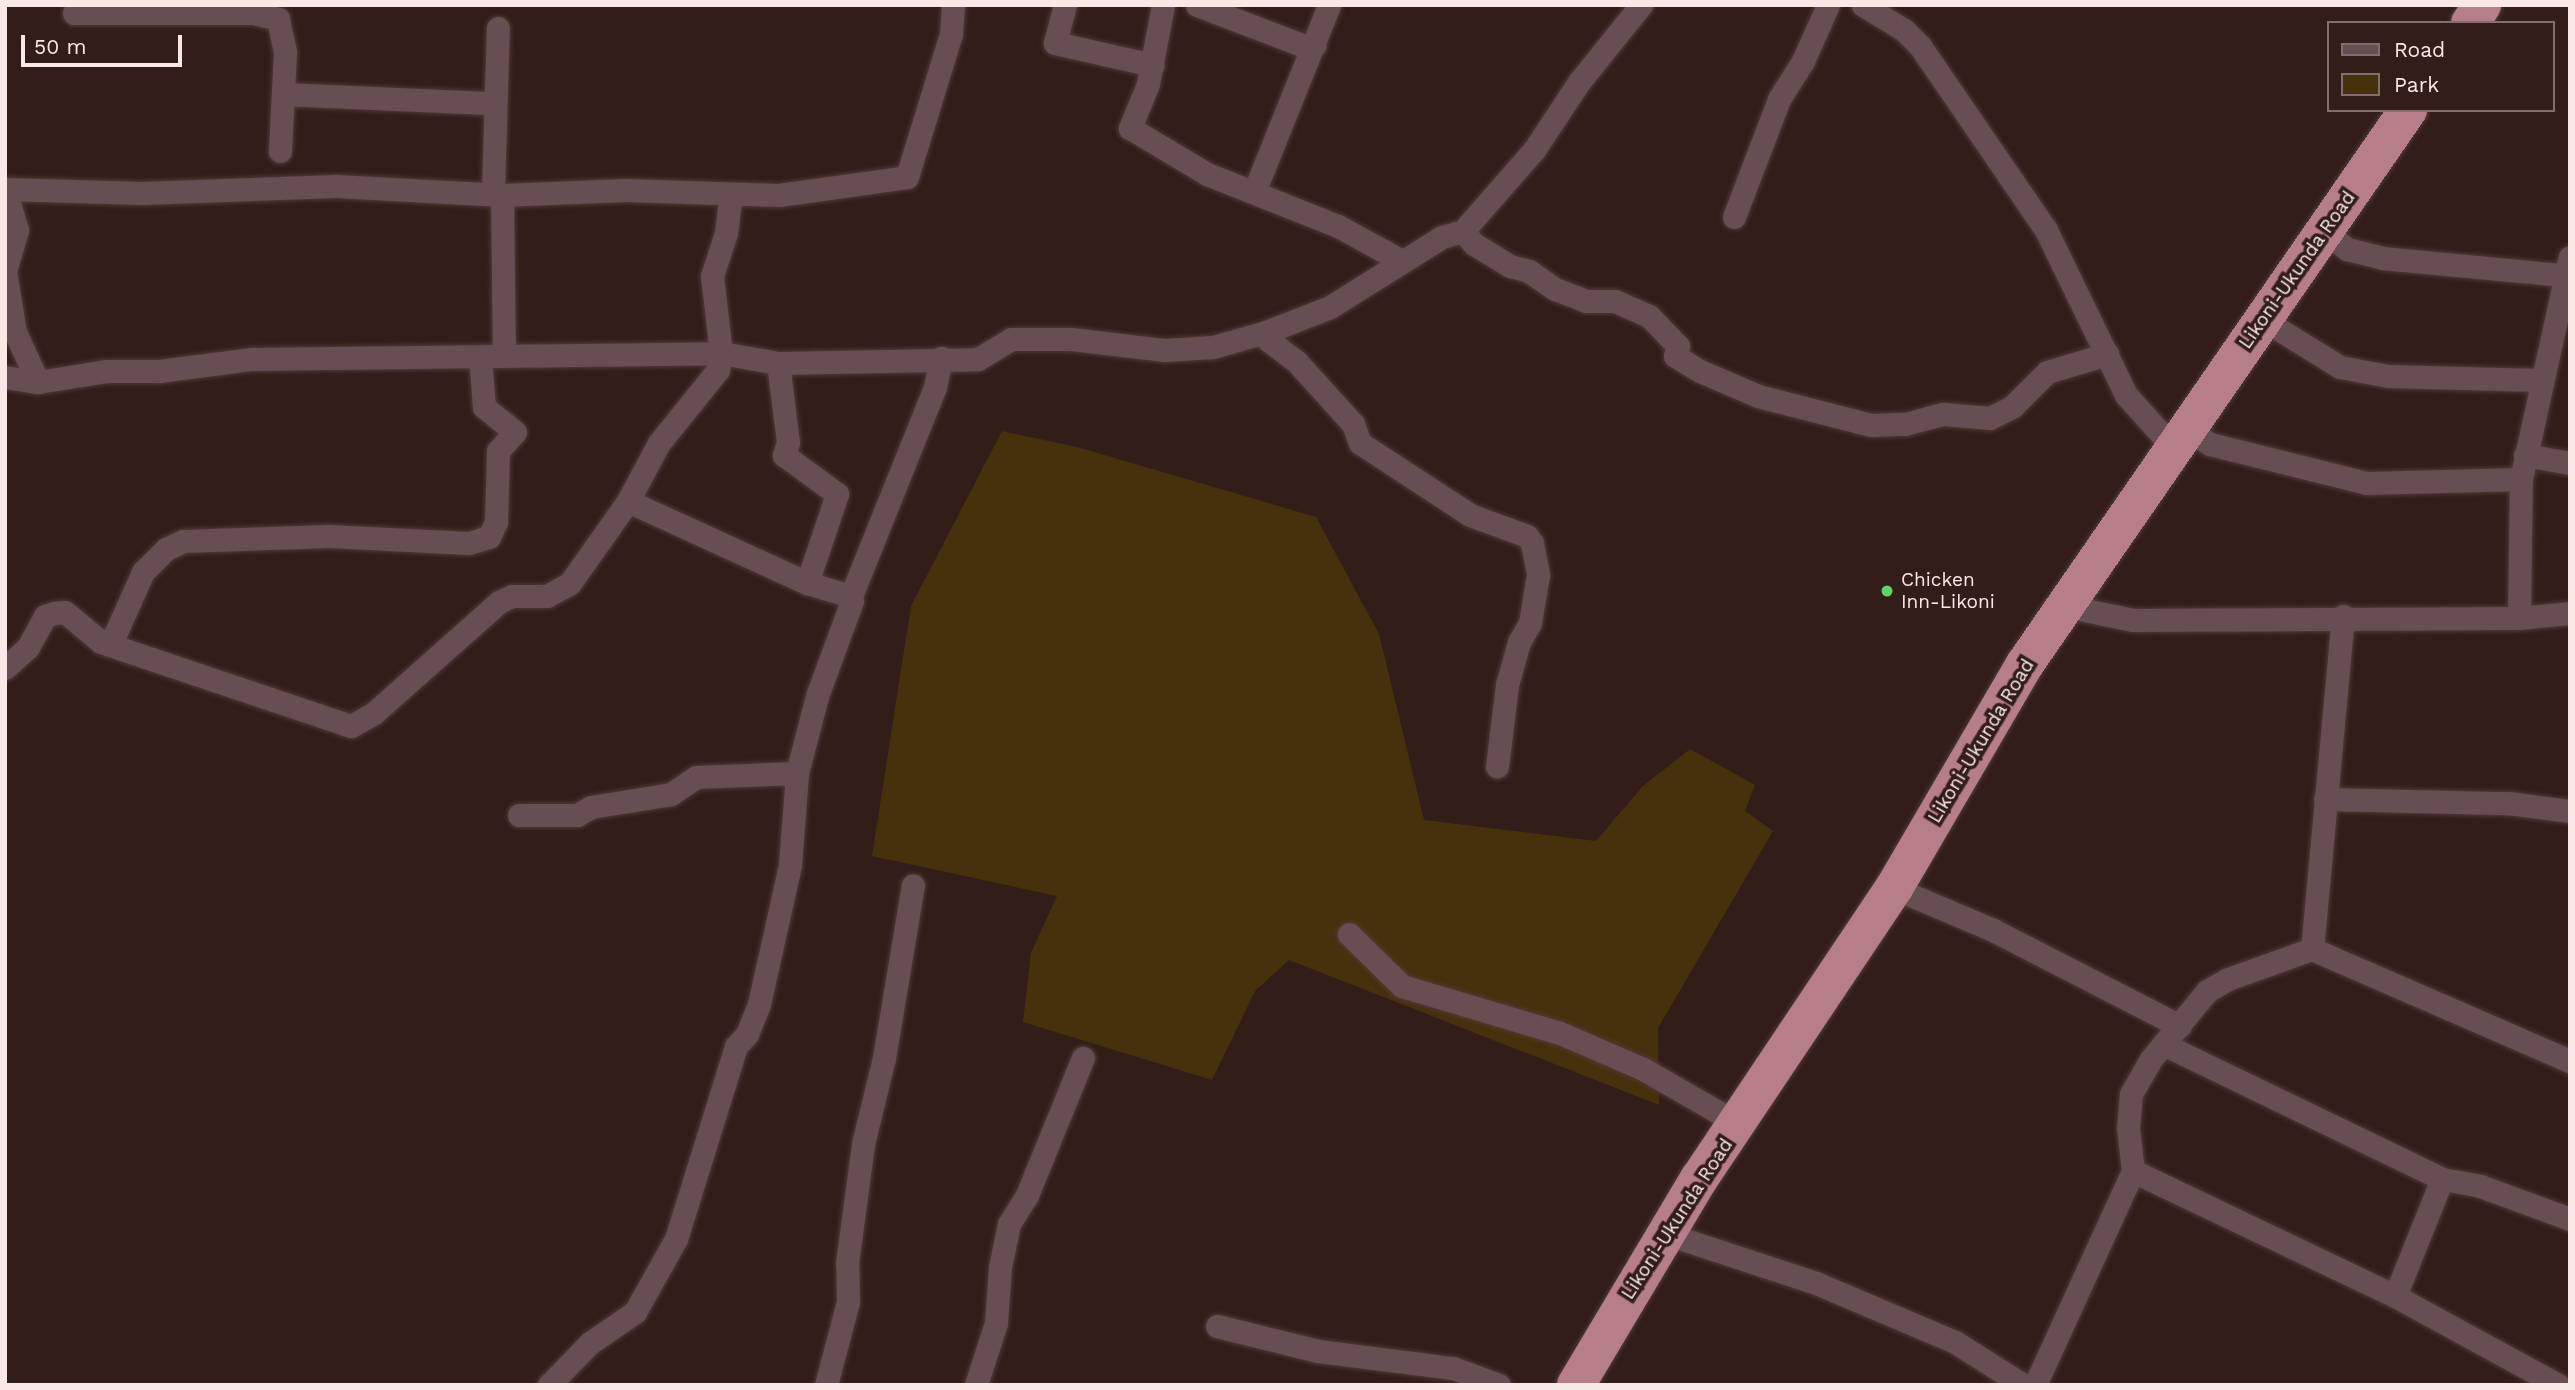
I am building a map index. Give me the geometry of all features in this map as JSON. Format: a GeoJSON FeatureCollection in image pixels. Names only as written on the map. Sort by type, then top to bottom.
{"type":"FeatureCollection","features":[{"type":"Feature","properties":{"kind":"highway"},"geometry":{"type":"LineString","coordinates":[[2471,21],[2482,5]]}},
{"type":"Feature","properties":{"kind":"highway","name":"Likoni-Ukunda Road"},"geometry":{"type":"LineString","coordinates":[[1576,1385],[1667,1234],[1894,888],[2025,664],[2407,112]]}},
{"type":"Feature","properties":{"kind":"street"},"geometry":{"type":"LineString","coordinates":[[38,382],[15,331],[5,271],[17,230],[5,189],[142,192],[336,186],[498,194],[625,190],[731,194],[819,192],[908,177],[951,34],[953,5]]}},
{"type":"Feature","properties":{"kind":"street"},"geometry":{"type":"LineString","coordinates":[[1065,5],[1055,43],[1153,65]]}},
{"type":"Feature","properties":{"kind":"street"},"geometry":{"type":"LineString","coordinates":[[1163,5],[1153,65],[1130,128],[1207,174],[1338,226],[1402,261]]}},
{"type":"Feature","properties":{"kind":"street"},"geometry":{"type":"LineString","coordinates":[[1197,5],[1307,47],[1315,45]]}},
{"type":"Feature","properties":{"kind":"street"},"geometry":{"type":"LineString","coordinates":[[1254,192],[1329,5]]}},
{"type":"Feature","properties":{"kind":"street"},"geometry":{"type":"LineString","coordinates":[[5,377],[38,382],[107,370],[159,370],[252,359],[721,353],[778,363],[978,359],[1012,339],[1071,339],[1165,350],[1213,347],[1266,332],[1330,307],[1442,236],[1463,231],[1535,150],[1579,82],[1641,5]]}},
{"type":"Feature","properties":{"kind":"street"},"geometry":{"type":"LineString","coordinates":[[1734,217],[1779,99],[1803,61],[1828,5]]}},
{"type":"Feature","properties":{"kind":"street"},"geometry":{"type":"LineString","coordinates":[[1863,5],[1904,30],[1920,46],[1956,105],[2046,230],[2126,395],[2179,438],[2366,483],[2521,479]]}},
{"type":"Feature","properties":{"kind":"street"},"geometry":{"type":"LineString","coordinates":[[74,13],[253,13],[278,19],[285,52],[280,151]]}},
{"type":"Feature","properties":{"kind":"street"},"geometry":{"type":"LineString","coordinates":[[498,28],[493,103],[504,356]]}},
{"type":"Feature","properties":{"kind":"street"},"geometry":{"type":"LineString","coordinates":[[283,94],[493,103]]}},
{"type":"Feature","properties":{"kind":"street"},"geometry":{"type":"LineString","coordinates":[[5,668],[28,647],[46,616],[65,612],[101,642],[351,726],[374,713],[499,602],[512,596],[547,596],[570,583],[628,501],[659,443],[718,370],[721,353],[712,276],[726,233],[731,194]]}},
{"type":"Feature","properties":{"kind":"street"},"geometry":{"type":"LineString","coordinates":[[2324,230],[2347,249],[2382,258],[2567,266],[2559,335],[2540,380],[2521,479],[2519,618]]}},
{"type":"Feature","properties":{"kind":"street"},"geometry":{"type":"LineString","coordinates":[[1463,231],[1474,244],[1510,266],[1529,271],[1555,289],[1586,301],[1615,301],[1650,316],[1678,346],[1675,356],[1700,370],[1758,396],[1871,425],[1905,424],[1943,414],[1990,418],[2012,407],[2047,372],[2107,354]]}},
{"type":"Feature","properties":{"kind":"street"},"geometry":{"type":"LineString","coordinates":[[2262,320],[2340,367],[2388,376],[2540,380]]}},
{"type":"Feature","properties":{"kind":"street"},"geometry":{"type":"LineString","coordinates":[[1266,332],[1268,340],[1296,361],[1353,424],[1360,443],[1470,515],[1527,537],[1532,543],[1538,575],[1530,623],[1519,642],[1507,685],[1497,766]]}},
{"type":"Feature","properties":{"kind":"street"},"geometry":{"type":"LineString","coordinates":[[101,642],[114,639],[143,572],[166,549],[183,541],[328,537],[469,543],[489,537],[496,522],[498,451],[515,432],[484,407],[480,356]]}},
{"type":"Feature","properties":{"kind":"street"},"geometry":{"type":"LineString","coordinates":[[550,1385],[590,1343],[635,1312],[676,1238],[736,1046],[747,1034],[763,989],[772,929],[790,865],[797,773],[851,596],[935,387],[941,358]]}},
{"type":"Feature","properties":{"kind":"street"},"geometry":{"type":"LineString","coordinates":[[778,363],[788,442],[784,455],[837,494],[807,583]]}},
{"type":"Feature","properties":{"kind":"street"},"geometry":{"type":"LineString","coordinates":[[2525,455],[2570,463]]}},
{"type":"Feature","properties":{"kind":"street"},"geometry":{"type":"LineString","coordinates":[[628,501],[807,583],[851,596]]}},
{"type":"Feature","properties":{"kind":"street"},"geometry":{"type":"LineString","coordinates":[[2065,606],[2133,620],[2343,616],[2519,618],[2570,613]]}},
{"type":"Feature","properties":{"kind":"street"},"geometry":{"type":"LineString","coordinates":[[2312,948],[2343,616]]}},
{"type":"Feature","properties":{"kind":"street"},"geometry":{"type":"LineString","coordinates":[[519,815],[577,815],[591,807],[671,794],[696,777],[797,773]]}},
{"type":"Feature","properties":{"kind":"street"},"geometry":{"type":"LineString","coordinates":[[2325,799],[2508,803],[2570,811]]}},
{"type":"Feature","properties":{"kind":"street"},"geometry":{"type":"LineString","coordinates":[[826,1385],[848,1302],[847,1263],[863,1144],[884,1058],[913,885]]}},
{"type":"Feature","properties":{"kind":"street"},"geometry":{"type":"LineString","coordinates":[[1894,888],[1993,930],[2180,1026]]}},
{"type":"Feature","properties":{"kind":"street"},"geometry":{"type":"LineString","coordinates":[[1349,934],[1402,986],[1560,1033],[1655,1075],[1739,1124]]}},
{"type":"Feature","properties":{"kind":"street"},"geometry":{"type":"LineString","coordinates":[[2035,1385],[2133,1171],[2128,1128],[2131,1094],[2162,1044],[2180,1026],[2191,1007],[2228,979],[2312,948],[2570,1061]]}},
{"type":"Feature","properties":{"kind":"street"},"geometry":{"type":"LineString","coordinates":[[2162,1044],[2442,1179],[2480,1186],[2570,1219]]}},
{"type":"Feature","properties":{"kind":"street"},"geometry":{"type":"LineString","coordinates":[[976,1385],[996,1323],[1003,1245],[1009,1224],[1027,1195],[1083,1058]]}},
{"type":"Feature","properties":{"kind":"street"},"geometry":{"type":"LineString","coordinates":[[2133,1171],[2395,1296],[2558,1385]]}},
{"type":"Feature","properties":{"kind":"street"},"geometry":{"type":"LineString","coordinates":[[2395,1296],[2442,1179]]}},
{"type":"Feature","properties":{"kind":"street"},"geometry":{"type":"LineString","coordinates":[[1667,1234],[1816,1283],[1955,1342],[2023,1385]]}},
{"type":"Feature","properties":{"kind":"street"},"geometry":{"type":"LineString","coordinates":[[1217,1326],[1318,1351],[1453,1368],[1499,1385]]}},
{"type":"Feature","properties":{"kind":"green space"},"geometry":{"type":"Polygon","coordinates":[[[1002,431],[1077,447],[1316,517],[1379,634],[1424,820],[1596,841],[1643,786],[1690,749],[1755,785],[1745,811],[1773,831],[1658,1028],[1659,1105],[1289,960],[1255,991],[1212,1080],[1023,1022],[1031,953],[1057,896],[872,856],[911,606],[1002,431]]]}},
{"type":"Feature","properties":{"kind":"place","name":"Chicken Inn-Likoni"},"geometry":{"type":"Point","coordinates":[1887,591]}}]}
